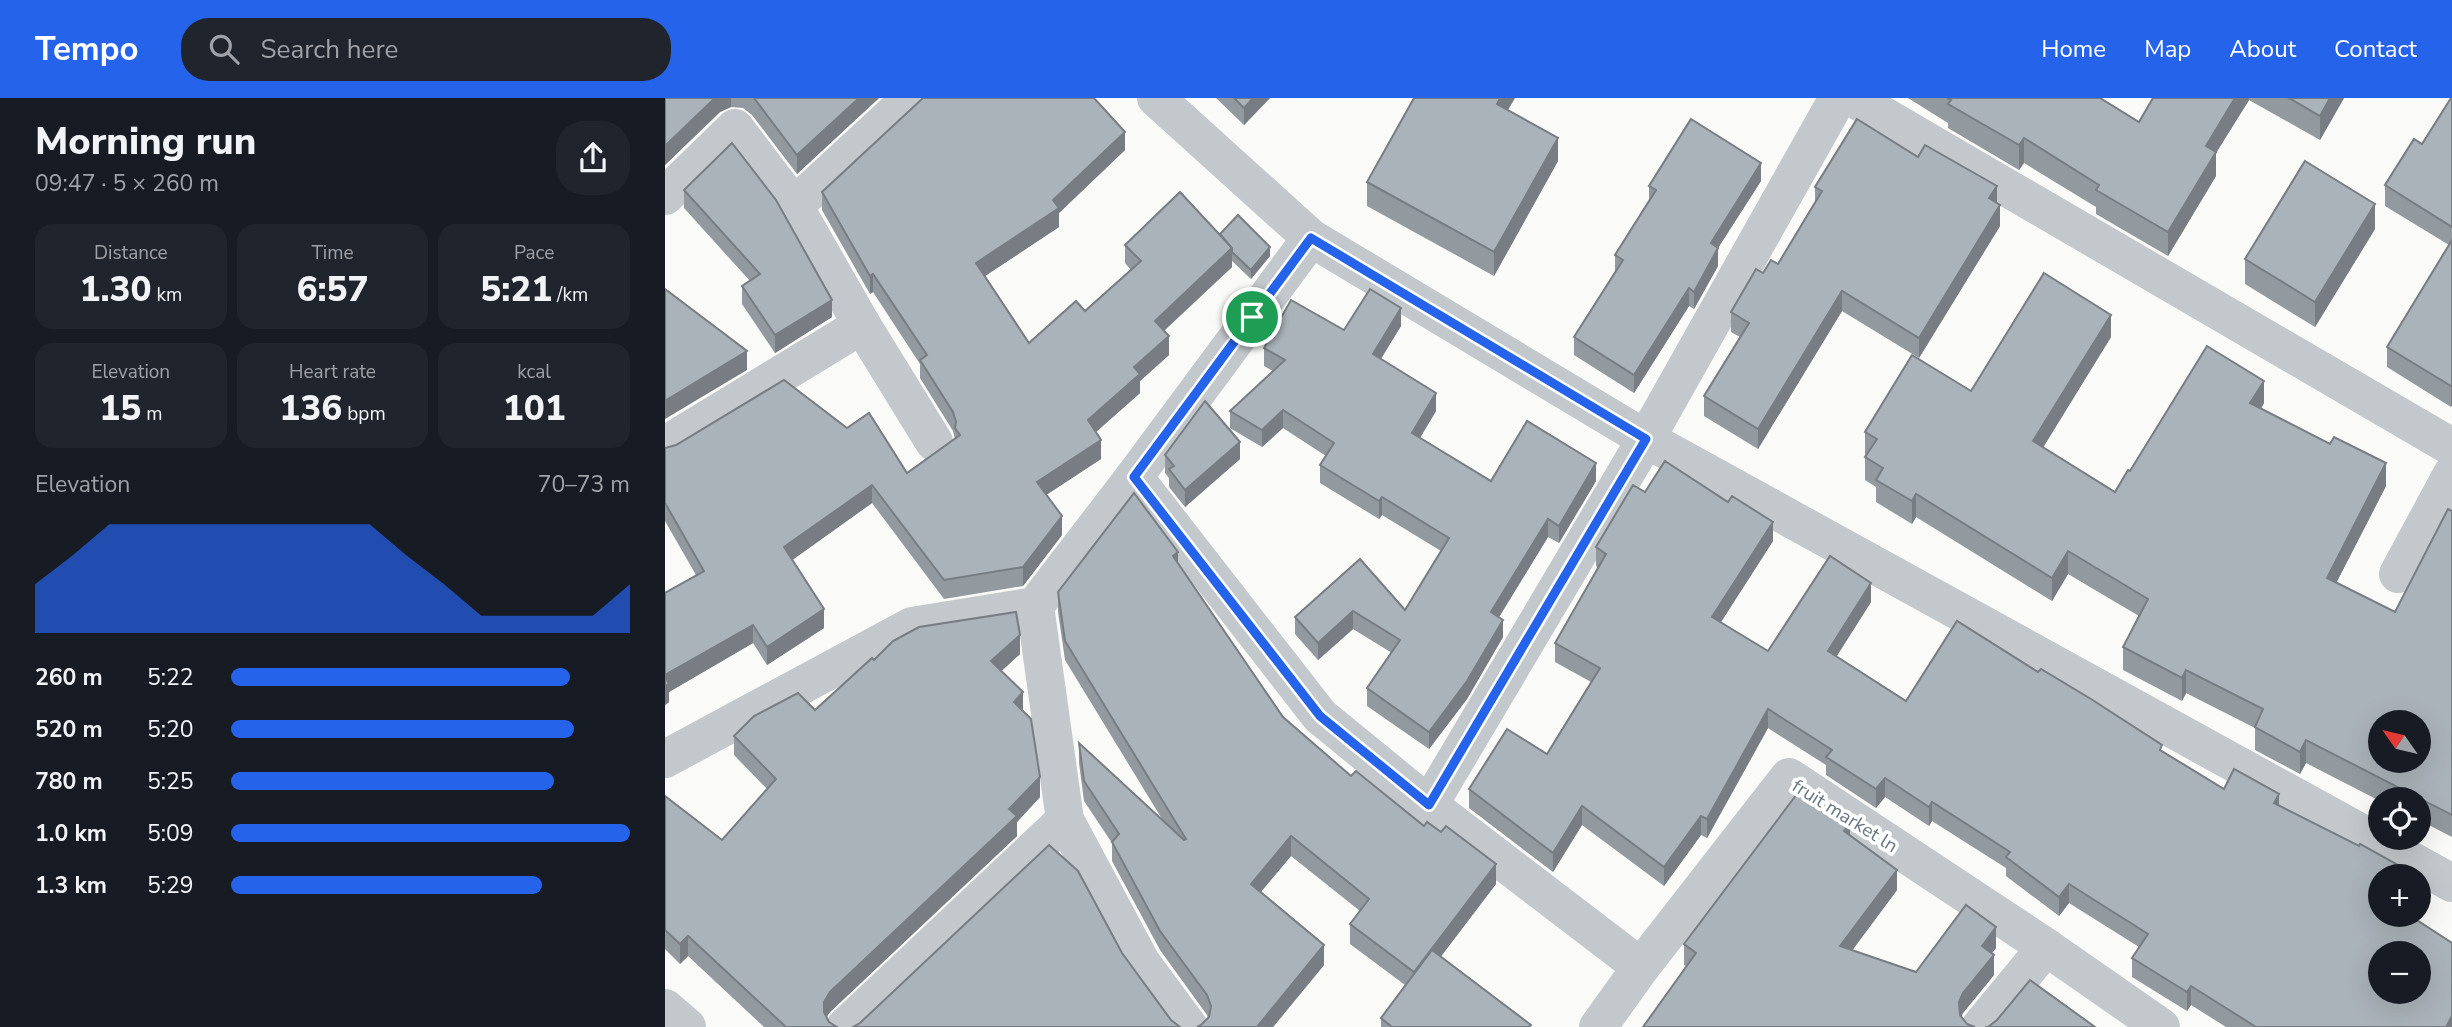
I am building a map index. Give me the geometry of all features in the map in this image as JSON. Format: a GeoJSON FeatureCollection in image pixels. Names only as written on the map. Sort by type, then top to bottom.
{"type":"FeatureCollection","features":[{"type":"Feature","properties":{"kind":"street"},"geometry":{"type":"LineString","coordinates":[[794,206],[911,98]]}},
{"type":"Feature","properties":{"kind":"street"},"geometry":{"type":"LineString","coordinates":[[1156,98],[1311,238],[1646,439],[2452,883]]}},
{"type":"Feature","properties":{"kind":"street"},"geometry":{"type":"LineString","coordinates":[[1429,805],[1646,439],[1838,98]]}},
{"type":"Feature","properties":{"kind":"street"},"geometry":{"type":"LineString","coordinates":[[1853,98],[2452,447]]}},
{"type":"Feature","properties":{"kind":"street"},"geometry":{"type":"LineString","coordinates":[[665,196],[735,128],[794,206],[862,325],[934,442]]}},
{"type":"Feature","properties":{"kind":"street"},"geometry":{"type":"LineString","coordinates":[[665,759],[912,626],[1035,606],[1311,238]]}},
{"type":"Feature","properties":{"kind":"street"},"geometry":{"type":"LineString","coordinates":[[665,445],[862,325]]}},
{"type":"Feature","properties":{"kind":"street"},"geometry":{"type":"LineString","coordinates":[[2398,574],[2452,474]]}},
{"type":"Feature","properties":{"kind":"street"},"geometry":{"type":"LineString","coordinates":[[1134,477],[1320,716],[1429,805],[1641,967]]}},
{"type":"Feature","properties":{"kind":"street"},"geometry":{"type":"LineString","coordinates":[[1035,606],[1065,820],[1141,962],[1189,1027]]}},
{"type":"Feature","properties":{"kind":"street","name":"fruit market ln"},"geometry":{"type":"LineString","coordinates":[[1598,1027],[1641,967],[1789,777],[2046,947],[2161,1027]]}},
{"type":"Feature","properties":{"kind":"street"},"geometry":{"type":"LineString","coordinates":[[845,1027],[1065,820]]}},
{"type":"Feature","properties":{"kind":"street"},"geometry":{"type":"LineString","coordinates":[[1980,1027],[2046,947]]}},
{"type":"Feature","properties":{"kind":"street"},"geometry":{"type":"LineString","coordinates":[[665,1008],[687,1027]]}},
{"type":"Feature","properties":{"kind":"building"},"geometry":{"type":"Polygon","coordinates":[[[665,98],[715,98],[665,146],[665,98]]]}},
{"type":"Feature","properties":{"kind":"building"},"geometry":{"type":"Polygon","coordinates":[[[754,98],[859,98],[797,155],[754,98]]]}},
{"type":"Feature","properties":{"kind":"building"},"geometry":{"type":"Polygon","coordinates":[[[923,98],[1094,98],[1125,132],[1053,200],[1059,208],[976,263],[1029,343],[1076,301],[1085,311],[1141,261],[1125,245],[1180,192],[1232,248],[1155,321],[1169,336],[1134,367],[1140,374],[1088,420],[1101,440],[1037,482],[1062,516],[1023,567],[944,580],[872,485],[784,547],[824,609],[767,647],[753,625],[665,675],[665,593],[704,571],[665,503],[665,448],[676,445],[784,380],[847,428],[869,413],[907,473],[960,435],[955,428],[953,412],[920,360],[927,355],[873,274],[870,276],[822,192],[923,98]]]}},
{"type":"Feature","properties":{"kind":"building"},"geometry":{"type":"Polygon","coordinates":[[[1234,98],[1253,98],[1244,108],[1234,98]]]}},
{"type":"Feature","properties":{"kind":"building"},"geometry":{"type":"Polygon","coordinates":[[[1414,98],[1500,98],[1497,104],[1558,138],[1494,252],[1367,182],[1414,98]]]}},
{"type":"Feature","properties":{"kind":"building"},"geometry":{"type":"Polygon","coordinates":[[[1947,98],[2100,98],[2139,122],[2153,98],[2235,98],[2206,146],[2216,152],[2168,232],[2096,190],[2099,185],[2024,138],[2019,145],[1948,104],[1951,100],[1947,98]]]}},
{"type":"Feature","properties":{"kind":"building"},"geometry":{"type":"Polygon","coordinates":[[[2289,98],[2330,98],[2320,116],[2289,98]]]}},
{"type":"Feature","properties":{"kind":"building"},"geometry":{"type":"Polygon","coordinates":[[[2451,98],[2452,227],[2385,185],[2414,139],[2422,144],[2451,98]]]}},
{"type":"Feature","properties":{"kind":"building"},"geometry":{"type":"Polygon","coordinates":[[[1691,119],[1761,163],[1711,243],[1718,248],[1694,292],[1689,288],[1634,375],[1574,337],[1623,260],[1615,255],[1656,190],[1649,186],[1691,119]]]}},
{"type":"Feature","properties":{"kind":"building"},"geometry":{"type":"Polygon","coordinates":[[[1857,119],[1918,157],[1925,145],[1997,186],[1989,198],[2000,205],[1919,338],[1842,291],[1758,429],[1704,396],[1749,323],[1731,312],[1756,269],[1763,273],[1771,260],[1778,264],[1822,191],[1815,187],[1857,119]]]}},
{"type":"Feature","properties":{"kind":"building"},"geometry":{"type":"Polygon","coordinates":[[[732,143],[776,200],[832,300],[775,335],[742,286],[760,274],[684,190],[732,143]]]}},
{"type":"Feature","properties":{"kind":"building"},"geometry":{"type":"Polygon","coordinates":[[[2305,161],[2375,204],[2315,302],[2245,259],[2305,161]]]}},
{"type":"Feature","properties":{"kind":"building"},"geometry":{"type":"Polygon","coordinates":[[[1238,215],[1270,247],[1251,270],[1232,252],[1232,248],[1220,234],[1238,215]]]}},
{"type":"Feature","properties":{"kind":"building"},"geometry":{"type":"Polygon","coordinates":[[[2452,240],[2452,385],[2451,386],[2387,347],[2452,240]]]}},
{"type":"Feature","properties":{"kind":"building"},"geometry":{"type":"Polygon","coordinates":[[[2044,273],[2111,315],[2033,441],[2115,492],[2207,346],[2264,381],[2250,403],[2330,444],[2334,437],[2386,463],[2327,578],[2395,612],[2448,509],[2452,511],[2452,815],[2431,804],[2431,787],[2397,787],[2372,774],[2431,774],[2431,710],[2368,710],[2368,772],[2306,740],[2300,752],[2255,727],[2263,709],[2186,670],[2182,678],[2123,647],[2148,599],[2068,551],[2052,578],[1916,494],[1912,501],[1876,480],[1883,468],[1865,457],[1877,439],[1865,432],[1912,355],[1971,391],[2044,273]]]}},
{"type":"Feature","properties":{"kind":"building"},"geometry":{"type":"Polygon","coordinates":[[[665,289],[747,351],[665,401],[665,289]]]}},
{"type":"Feature","properties":{"kind":"building"},"geometry":{"type":"Polygon","coordinates":[[[1370,289],[1401,308],[1373,354],[1436,393],[1412,433],[1491,481],[1527,421],[1596,463],[1559,526],[1548,519],[1491,612],[1503,620],[1467,681],[1429,732],[1367,688],[1400,640],[1353,611],[1318,643],[1295,617],[1360,559],[1405,610],[1449,538],[1382,497],[1379,501],[1320,465],[1334,443],[1283,410],[1262,430],[1230,411],[1285,360],[1264,348],[1291,300],[1344,330],[1370,289]]]}},
{"type":"Feature","properties":{"kind":"building"},"geometry":{"type":"Polygon","coordinates":[[[1205,401],[1240,442],[1185,490],[1169,469],[1174,466],[1165,455],[1205,401]]]}},
{"type":"Feature","properties":{"kind":"building"},"geometry":{"type":"Polygon","coordinates":[[[1665,461],[1728,502],[1732,496],[1773,522],[1712,617],[1768,651],[1830,556],[1871,583],[1828,651],[1906,701],[1957,621],[2038,672],[2041,669],[2091,699],[2162,745],[2160,750],[2224,789],[2234,769],[2279,794],[2274,803],[2396,864],[2368,864],[2368,927],[2427,927],[2452,943],[2452,1016],[2446,1027],[2256,1027],[2191,986],[2187,992],[2132,958],[2148,934],[2069,884],[2059,897],[2006,857],[2010,852],[1932,802],[1929,807],[1885,778],[1876,789],[1826,757],[1832,750],[1768,709],[1707,819],[1701,816],[1664,867],[1582,806],[1553,853],[1469,789],[1507,729],[1547,754],[1600,668],[1555,643],[1606,554],[1596,547],[1633,485],[1645,492],[1665,461]]]}},
{"type":"Feature","properties":{"kind":"building"},"geometry":{"type":"Polygon","coordinates":[[[1134,493],[1178,552],[1173,556],[1283,717],[1351,776],[1356,771],[1424,826],[1427,822],[1441,832],[1446,826],[1496,864],[1414,972],[1350,924],[1369,899],[1291,836],[1251,884],[1324,945],[1257,1027],[1197,1027],[1209,1017],[1211,1006],[1207,995],[1160,931],[1112,842],[1119,834],[1084,781],[1079,743],[1186,839],[1065,641],[1058,592],[1134,493]]]}},
{"type":"Feature","properties":{"kind":"building"},"geometry":{"type":"Polygon","coordinates":[[[1016,612],[1020,635],[991,661],[1023,692],[1014,702],[1031,719],[1040,777],[1009,809],[1017,816],[830,992],[824,1002],[824,1012],[829,1022],[837,1027],[786,1027],[688,936],[680,944],[665,930],[665,796],[722,840],[776,779],[734,736],[754,716],[798,693],[815,710],[893,641],[919,627],[1016,612]]]}},
{"type":"Feature","properties":{"kind":"building"},"geometry":{"type":"Polygon","coordinates":[[[1800,790],[1850,823],[1844,831],[1897,870],[1840,946],[1916,972],[1966,905],[1996,927],[1982,946],[1994,955],[1963,993],[1959,1002],[1960,1015],[1967,1024],[1975,1027],[1643,1027],[1696,953],[1684,944],[1800,790]]]}},
{"type":"Feature","properties":{"kind":"building"},"geometry":{"type":"Polygon","coordinates":[[[1049,845],[1078,871],[1122,953],[1171,1020],[1180,1027],[853,1027],[860,1023],[1049,845]]]}},
{"type":"Feature","properties":{"kind":"building"},"geometry":{"type":"Polygon","coordinates":[[[1432,950],[1531,1025],[1392,1027],[1381,1018],[1432,950]]]}},
{"type":"Feature","properties":{"kind":"building"},"geometry":{"type":"Polygon","coordinates":[[[2030,980],[2095,1027],[1988,1027],[2030,980]]]}},
{"type":"Feature","properties":{"kind":"route"},"geometry":{"type":"LineString","coordinates":[[1311,238],[1646,439],[1429,805],[1320,716],[1134,477],[1252,317],[1311,238]]}}]}
